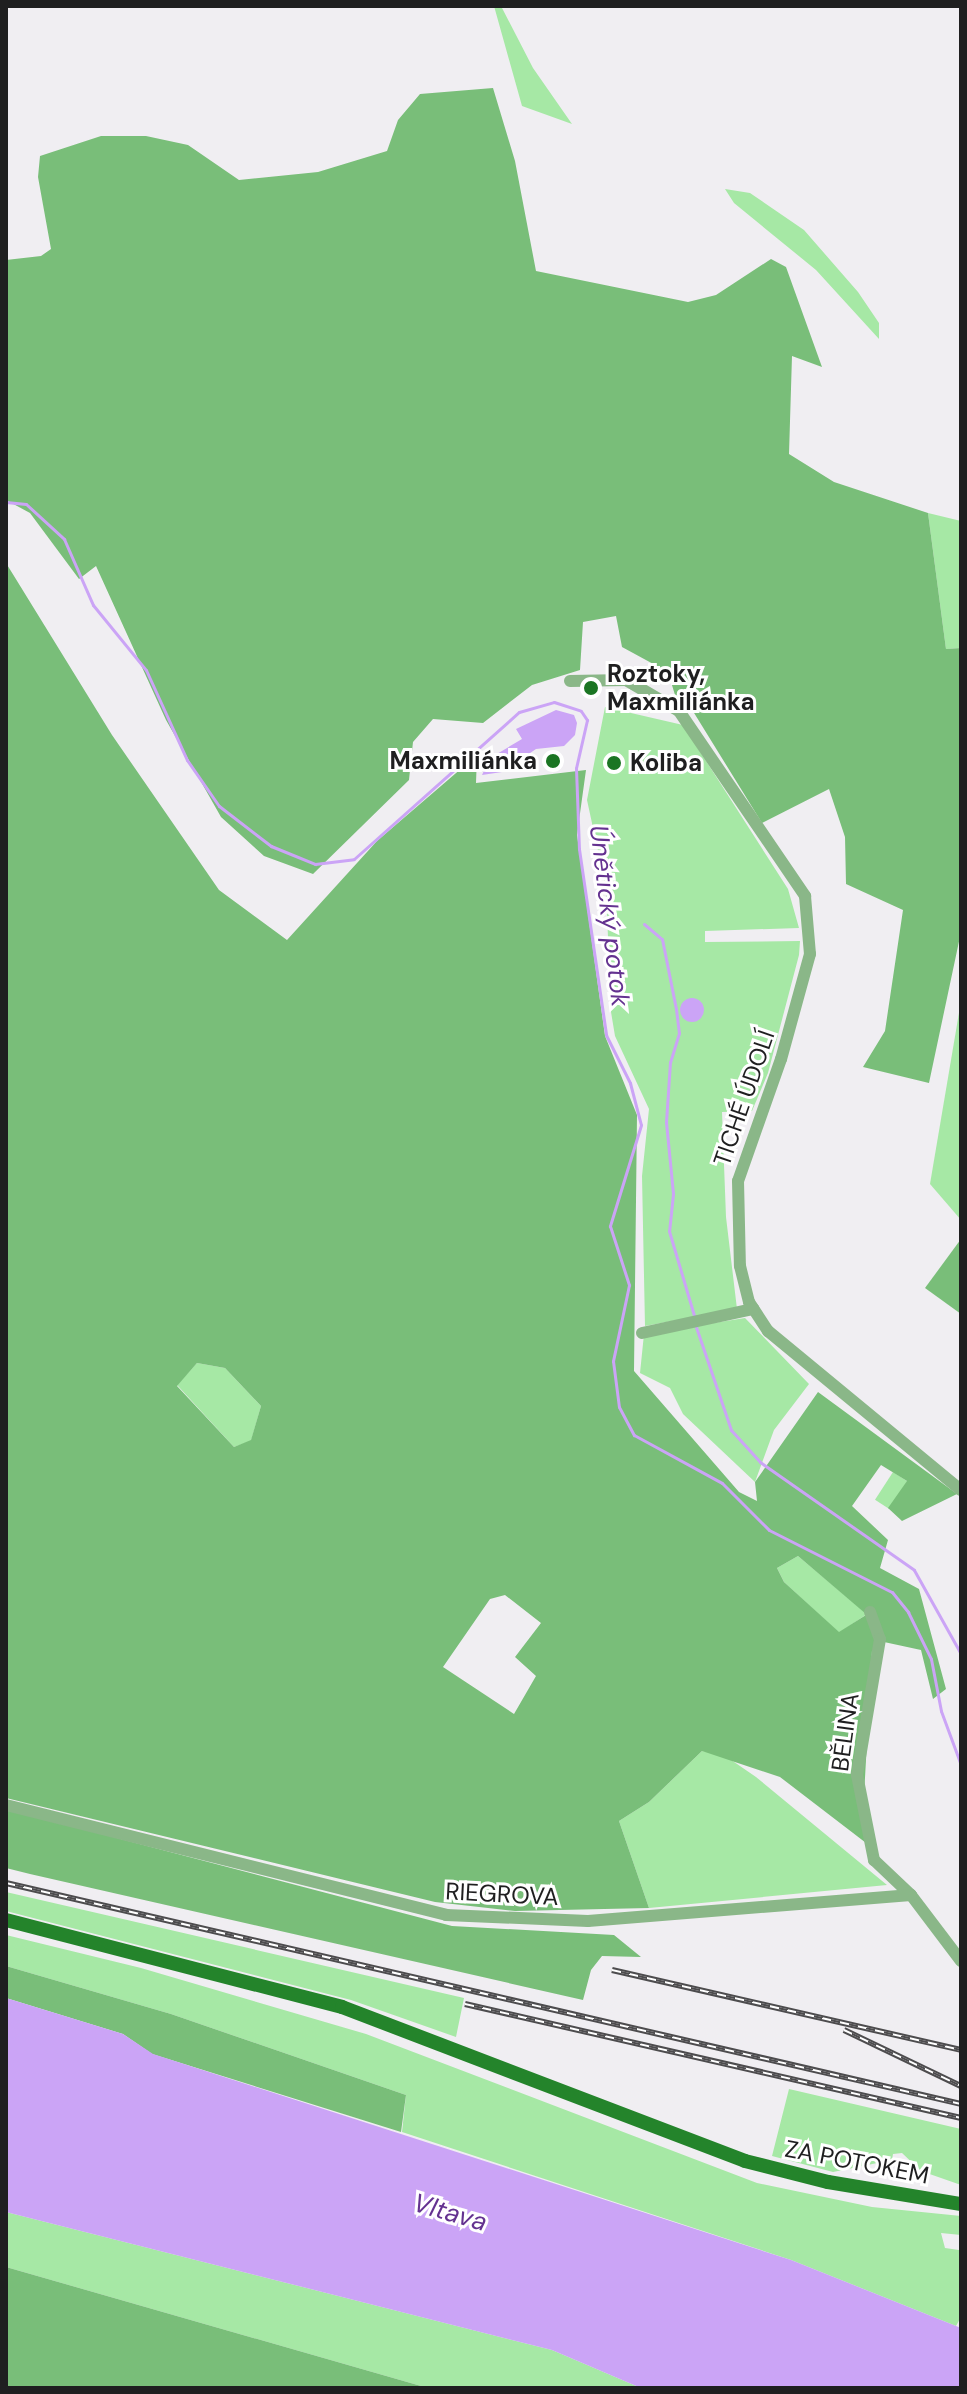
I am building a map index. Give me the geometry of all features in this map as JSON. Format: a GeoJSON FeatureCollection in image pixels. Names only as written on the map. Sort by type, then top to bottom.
{"type":"FeatureCollection","features":[{"type":"Feature","properties":{"kind":"main road","name":"ZA POTOKEM"},"geometry":{"type":"LineString","coordinates":[[6,1920],[342,2007],[745,2161],[828,2182],[961,2204]]}},
{"type":"Feature","properties":{"kind":"street","name":"TICHÉ ÚDOLÍ"},"geometry":{"type":"LineString","coordinates":[[570,681],[626,680],[679,711],[805,896],[810,923],[799,1000],[738,1181],[737,1248],[753,1309],[794,1357],[961,1490]]}},
{"type":"Feature","properties":{"kind":"street"},"geometry":{"type":"LineString","coordinates":[[642,1333],[753,1309]]}},
{"type":"Feature","properties":{"kind":"street","name":"BĚLINA"},"geometry":{"type":"LineString","coordinates":[[870,1612],[880,1639],[857,1775],[874,1860],[911,1895]]}},
{"type":"Feature","properties":{"kind":"street","name":"RIEGROVA"},"geometry":{"type":"LineString","coordinates":[[6,1805],[446,1915],[588,1921],[911,1895]]}},
{"type":"Feature","properties":{"kind":"street"},"geometry":{"type":"LineString","coordinates":[[911,1895],[961,1961]]}},
{"type":"Feature","properties":{"kind":"green space"},"geometry":{"type":"Polygon","coordinates":[[[494,6],[501,6],[533,68],[572,124],[522,106],[494,6]]]}},
{"type":"Feature","properties":{"kind":"green space"},"geometry":{"type":"Polygon","coordinates":[[[493,88],[515,161],[536,271],[688,302],[716,295],[771,259],[786,267],[822,367],[792,356],[789,454],[834,482],[928,513],[946,649],[961,648],[961,932],[929,1083],[863,1067],[885,1031],[903,910],[846,884],[845,837],[829,789],[762,823],[691,708],[675,695],[668,672],[622,647],[616,616],[583,622],[580,670],[532,685],[483,723],[433,719],[413,742],[409,780],[313,874],[264,856],[221,817],[166,720],[96,566],[79,579],[30,513],[6,500],[6,260],[41,256],[51,249],[38,177],[40,156],[101,136],[146,136],[188,145],[239,180],[318,172],[387,151],[398,120],[420,94],[493,88]]]}},
{"type":"Feature","properties":{"kind":"green space"},"geometry":{"type":"Polygon","coordinates":[[[725,189],[750,193],[804,230],[858,292],[879,323],[879,339],[816,270],[734,203],[725,189]]]}},
{"type":"Feature","properties":{"kind":"green space"},"geometry":{"type":"Polygon","coordinates":[[[928,513],[961,521],[961,648],[946,649],[928,513]]]}},
{"type":"Feature","properties":{"kind":"green space"},"geometry":{"type":"Polygon","coordinates":[[[6,563],[112,735],[219,890],[287,940],[377,841],[477,755],[476,783],[586,770],[577,835],[605,1036],[637,1115],[634,1371],[739,1492],[757,1501],[755,1482],[818,1392],[957,1494],[902,1521],[888,1508],[907,1481],[881,1465],[852,1506],[888,1540],[880,1568],[919,1589],[946,1689],[933,1699],[921,1650],[884,1642],[872,1651],[863,1814],[870,1846],[780,1777],[702,1751],[649,1802],[619,1821],[649,1908],[515,1911],[435,1902],[6,1798],[6,563]],[[197,1363],[177,1386],[234,1447],[251,1440],[261,1406],[225,1368],[197,1363]],[[798,1556],[777,1568],[784,1582],[839,1632],[866,1615],[798,1556]],[[505,1595],[490,1599],[443,1667],[514,1714],[536,1676],[515,1657],[541,1623],[505,1595]]]}},
{"type":"Feature","properties":{"kind":"green space"},"geometry":{"type":"Polygon","coordinates":[[[605,707],[683,725],[788,889],[799,928],[705,931],[705,942],[800,941],[768,1073],[752,1111],[722,1112],[726,1217],[737,1309],[645,1326],[642,1176],[649,1109],[615,1036],[611,1012],[606,888],[587,800],[605,707]]]}},
{"type":"Feature","properties":{"kind":"green space"},"geometry":{"type":"Polygon","coordinates":[[[961,1001],[961,1220],[930,1184],[961,1001]]]}},
{"type":"Feature","properties":{"kind":"green space"},"geometry":{"type":"Polygon","coordinates":[[[961,1239],[961,1314],[925,1288],[961,1239]]]}},
{"type":"Feature","properties":{"kind":"green space"},"geometry":{"type":"Polygon","coordinates":[[[745,1318],[809,1384],[774,1430],[755,1482],[683,1414],[670,1388],[640,1373],[644,1334],[745,1318]]]}},
{"type":"Feature","properties":{"kind":"green space"},"geometry":{"type":"Polygon","coordinates":[[[197,1363],[225,1368],[261,1406],[251,1441],[234,1447],[177,1385],[197,1363]]]}},
{"type":"Feature","properties":{"kind":"green space"},"geometry":{"type":"Polygon","coordinates":[[[893,1472],[907,1481],[889,1509],[875,1500],[893,1472]]]}},
{"type":"Feature","properties":{"kind":"green space"},"geometry":{"type":"Polygon","coordinates":[[[798,1556],[867,1614],[839,1633],[784,1582],[777,1568],[798,1556]]]}},
{"type":"Feature","properties":{"kind":"green space"},"geometry":{"type":"Polygon","coordinates":[[[702,1751],[721,1753],[756,1777],[887,1885],[649,1908],[619,1821],[649,1802],[702,1751]]]}},
{"type":"Feature","properties":{"kind":"green space"},"geometry":{"type":"Polygon","coordinates":[[[6,1809],[452,1926],[614,1935],[641,1957],[602,1956],[591,1970],[583,2000],[30,1874],[6,1868],[6,1809]]]}},
{"type":"Feature","properties":{"kind":"green space"},"geometry":{"type":"Polygon","coordinates":[[[6,1892],[464,1998],[456,2037],[351,2000],[6,1911],[6,1892]]]}},
{"type":"Feature","properties":{"kind":"green space"},"geometry":{"type":"Polygon","coordinates":[[[6,1935],[141,1968],[366,2034],[757,2183],[872,2207],[961,2216],[961,2235],[941,2233],[945,2248],[959,2250],[961,2244],[961,2317],[956,2326],[791,2260],[402,2132],[406,2095],[171,2014],[6,1966],[6,1935]]]}},
{"type":"Feature","properties":{"kind":"green space"},"geometry":{"type":"Polygon","coordinates":[[[6,1966],[171,2014],[406,2095],[401,2132],[152,2054],[123,2034],[6,1998],[6,1966]]]}},
{"type":"Feature","properties":{"kind":"green space"},"geometry":{"type":"Polygon","coordinates":[[[789,2089],[961,2129],[961,2185],[921,2171],[902,2153],[893,2154],[892,2160],[833,2172],[772,2156],[789,2089]]]}},
{"type":"Feature","properties":{"kind":"green space"},"geometry":{"type":"Polygon","coordinates":[[[6,2212],[552,2350],[641,2388],[428,2388],[6,2267],[6,2212]]]}},
{"type":"Feature","properties":{"kind":"green space"},"geometry":{"type":"Polygon","coordinates":[[[6,2267],[428,2388],[6,2388],[6,2267]]]}},
{"type":"Feature","properties":{"kind":"water"},"geometry":{"type":"Polygon","coordinates":[[[556,710],[574,715],[577,723],[575,735],[564,746],[536,749],[502,772],[482,775],[490,758],[522,739],[516,729],[556,710]]]}},
{"type":"Feature","properties":{"kind":"water"},"geometry":{"type":"Polygon","coordinates":[[[692,998],[703,1005],[704,1010],[697,1021],[692,1022],[681,1015],[680,1010],[687,999],[692,998]]]}},
{"type":"Feature","properties":{"kind":"water","name":"Vltava"},"geometry":{"type":"Polygon","coordinates":[[[6,1998],[123,2034],[153,2054],[791,2260],[961,2328],[961,2388],[641,2388],[552,2350],[6,2212],[6,1998]]]}},
{"type":"Feature","properties":{"kind":"waterway","name":"Únětický potok"},"geometry":{"type":"LineString","coordinates":[[6,502],[26,504],[64,539],[93,605],[146,670],[187,760],[219,806],[271,846],[315,864],[354,859],[519,712],[554,702],[581,711],[587,720],[576,768],[579,849],[606,1035],[630,1083],[641,1125],[610,1226],[629,1285],[613,1361],[619,1407],[634,1435],[722,1483],[769,1530],[892,1592],[908,1612],[931,1659],[941,1711],[961,1765]]}},
{"type":"Feature","properties":{"kind":"waterway"},"geometry":{"type":"LineString","coordinates":[[644,924],[662,939],[676,1009],[679,1033],[670,1062],[666,1122],[673,1194],[669,1231],[695,1319]]}},
{"type":"Feature","properties":{"kind":"waterway"},"geometry":{"type":"LineString","coordinates":[[696,1327],[731,1430],[760,1462],[914,1570],[961,1654]]}},
{"type":"Feature","properties":{"kind":"railway"},"geometry":{"type":"LineString","coordinates":[[6,1883],[961,2104]]}},
{"type":"Feature","properties":{"kind":"railway"},"geometry":{"type":"LineString","coordinates":[[612,1970],[961,2050]]}},
{"type":"Feature","properties":{"kind":"railway"},"geometry":{"type":"LineString","coordinates":[[465,2004],[961,2118]]}},
{"type":"Feature","properties":{"kind":"railway"},"geometry":{"type":"LineString","coordinates":[[844,2030],[961,2086]]}},
{"type":"Feature","properties":{"kind":"place","name":"Roztoky, Maxmiliánka"},"geometry":{"type":"Point","coordinates":[591,688]}},
{"type":"Feature","properties":{"kind":"place","name":"Maxmiliánka"},"geometry":{"type":"Point","coordinates":[553,761]}},
{"type":"Feature","properties":{"kind":"place","name":"Koliba"},"geometry":{"type":"Point","coordinates":[614,763]}}]}
